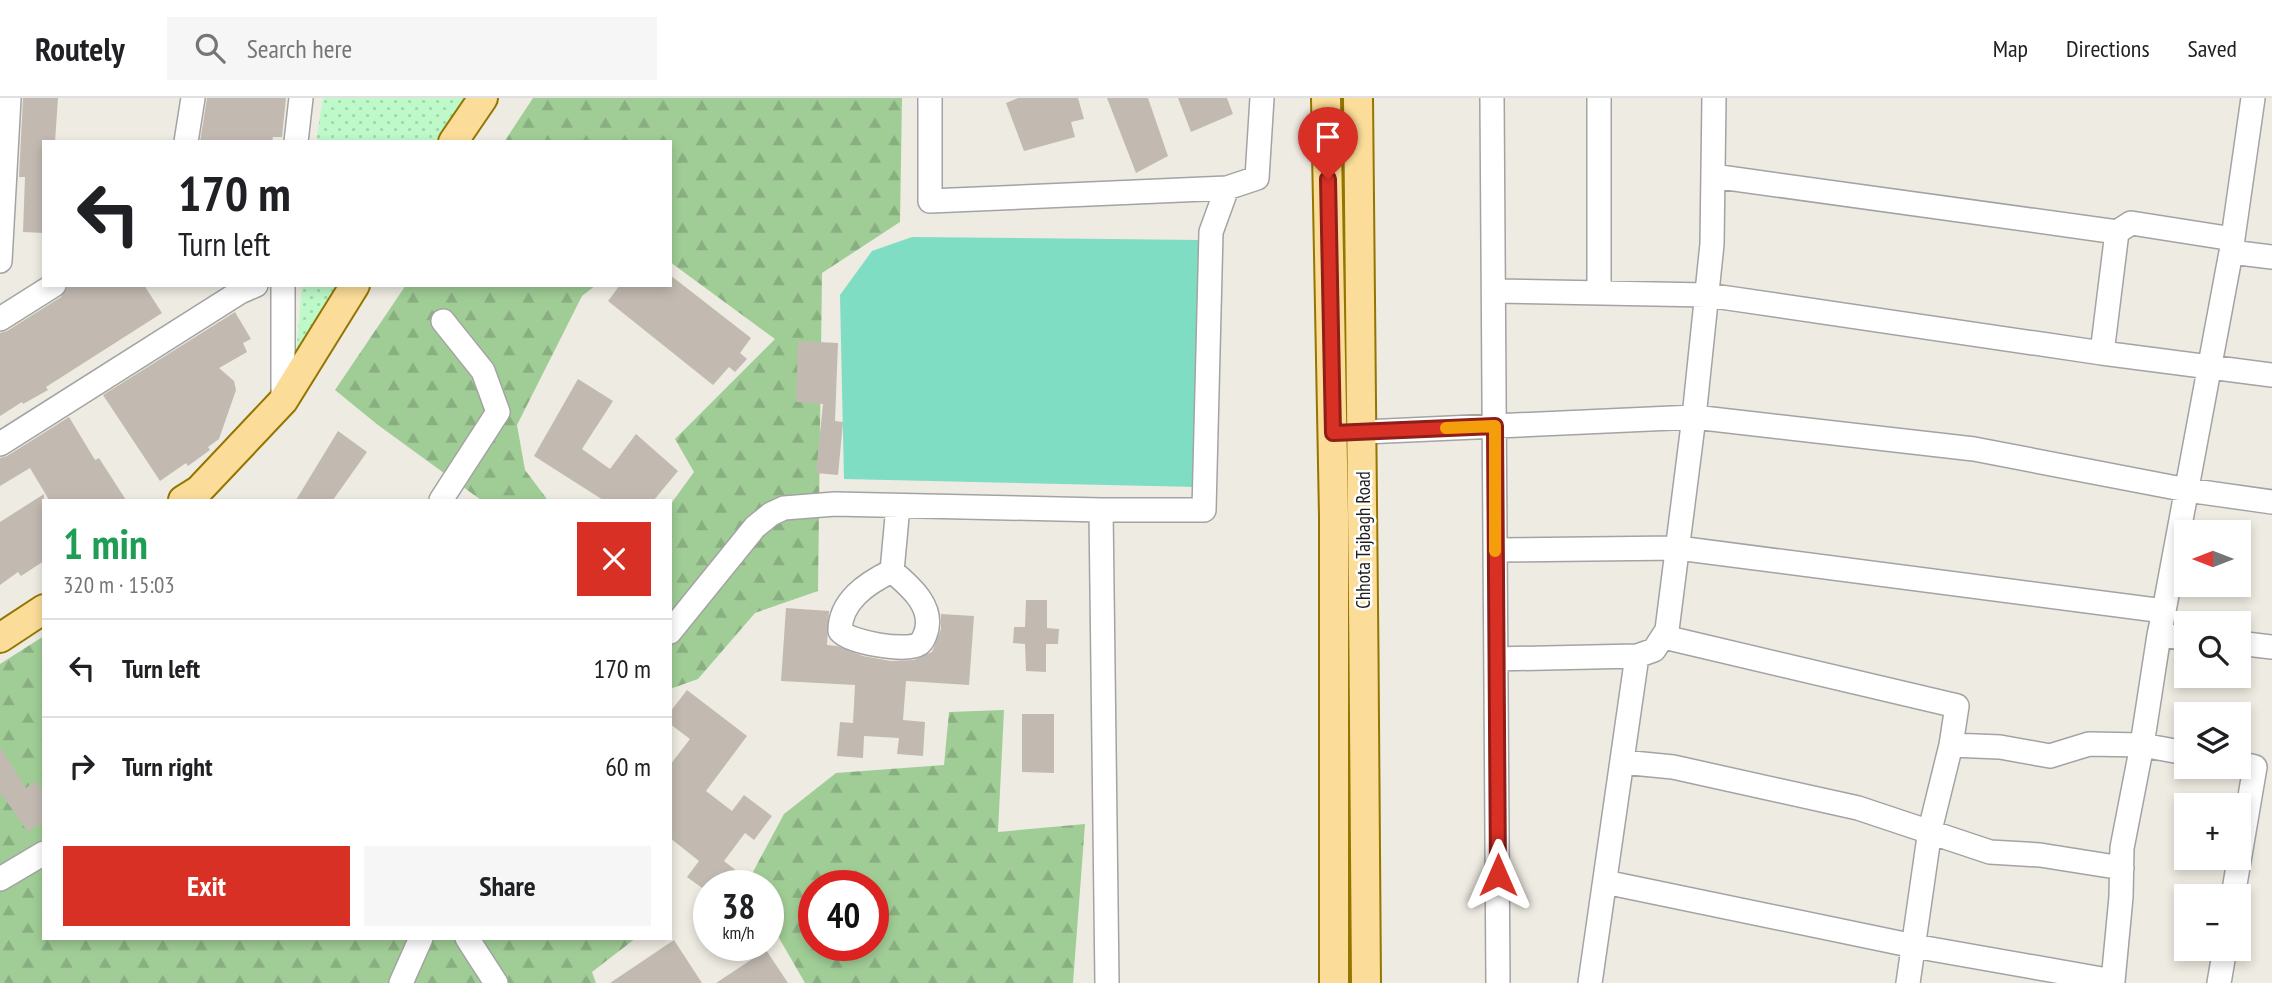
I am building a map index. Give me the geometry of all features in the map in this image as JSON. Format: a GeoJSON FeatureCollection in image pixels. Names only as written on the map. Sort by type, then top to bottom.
{"type":"FeatureCollection","features":[{"type":"Feature","properties":{"kind":"main road"},"geometry":{"type":"LineString","coordinates":[[454,140],[483,98]]}},
{"type":"Feature","properties":{"kind":"main road"},"geometry":{"type":"LineString","coordinates":[[469,140],[498,98]]}},
{"type":"Feature","properties":{"kind":"main road"},"geometry":{"type":"LineString","coordinates":[[1326,98],[1333,433],[1334,983]]}},
{"type":"Feature","properties":{"kind":"main road","name":"Chhota Tajbagh Road"},"geometry":{"type":"LineString","coordinates":[[1358,98],[1364,432],[1362,519],[1366,983]]}},
{"type":"Feature","properties":{"kind":"main road"},"geometry":{"type":"LineString","coordinates":[[215,499],[242,473],[354,287]]}},
{"type":"Feature","properties":{"kind":"main road"},"geometry":{"type":"LineString","coordinates":[[185,499],[199,490],[283,407],[370,287]]}},
{"type":"Feature","properties":{"kind":"main road"},"geometry":{"type":"LineString","coordinates":[[1333,433],[1364,432]]}},
{"type":"Feature","properties":{"kind":"main road"},"geometry":{"type":"LineString","coordinates":[[0,617],[42,590]]}},
{"type":"Feature","properties":{"kind":"main road"},"geometry":{"type":"LineString","coordinates":[[0,638],[42,611]]}},
{"type":"Feature","properties":{"kind":"street"},"geometry":{"type":"LineString","coordinates":[[0,261],[9,98]]}},
{"type":"Feature","properties":{"kind":"street"},"geometry":{"type":"LineString","coordinates":[[186,140],[193,98]]}},
{"type":"Feature","properties":{"kind":"street"},"geometry":{"type":"LineString","coordinates":[[296,140],[300,98]]}},
{"type":"Feature","properties":{"kind":"street"},"geometry":{"type":"LineString","coordinates":[[930,98],[930,201],[1227,188],[1257,178],[1262,98]]}},
{"type":"Feature","properties":{"kind":"street"},"geometry":{"type":"LineString","coordinates":[[1492,98],[1498,983]]}},
{"type":"Feature","properties":{"kind":"street"},"geometry":{"type":"LineString","coordinates":[[1599,98],[1599,293]]}},
{"type":"Feature","properties":{"kind":"street"},"geometry":{"type":"LineString","coordinates":[[1496,659],[1637,656],[1654,650],[1667,630],[1712,244],[1714,98]]}},
{"type":"Feature","properties":{"kind":"street"},"geometry":{"type":"LineString","coordinates":[[1605,882],[1913,946],[2113,981],[2126,828],[2159,635],[2232,246],[2253,98]]}},
{"type":"Feature","properties":{"kind":"street"},"geometry":{"type":"LineString","coordinates":[[1713,176],[2117,232],[2131,223],[2272,257]]}},
{"type":"Feature","properties":{"kind":"street"},"geometry":{"type":"LineString","coordinates":[[672,630],[755,527],[771,514],[784,508],[835,505],[1204,510],[1211,232],[1227,188]]}},
{"type":"Feature","properties":{"kind":"street"},"geometry":{"type":"LineString","coordinates":[[2102,353],[2117,232]]}},
{"type":"Feature","properties":{"kind":"street"},"geometry":{"type":"LineString","coordinates":[[0,319],[51,287]]}},
{"type":"Feature","properties":{"kind":"street"},"geometry":{"type":"LineString","coordinates":[[0,444],[251,287]]}},
{"type":"Feature","properties":{"kind":"street"},"geometry":{"type":"LineString","coordinates":[[283,287],[283,407]]}},
{"type":"Feature","properties":{"kind":"street"},"geometry":{"type":"LineString","coordinates":[[1493,291],[1707,295],[2102,353],[2272,374]]}},
{"type":"Feature","properties":{"kind":"street"},"geometry":{"type":"LineString","coordinates":[[442,499],[498,412],[483,371],[443,321]]}},
{"type":"Feature","properties":{"kind":"street"},"geometry":{"type":"LineString","coordinates":[[1364,432],[1694,416],[1974,449],[2187,490],[2272,502]]}},
{"type":"Feature","properties":{"kind":"street"},"geometry":{"type":"LineString","coordinates":[[892,571],[898,506]]}},
{"type":"Feature","properties":{"kind":"street"},"geometry":{"type":"LineString","coordinates":[[1101,510],[1107,983]]}},
{"type":"Feature","properties":{"kind":"street"},"geometry":{"type":"LineString","coordinates":[[1495,550],[1678,548],[2164,611]]}},
{"type":"Feature","properties":{"kind":"street"},"geometry":{"type":"LineString","coordinates":[[2159,635],[2174,637]]}},
{"type":"Feature","properties":{"kind":"street"},"geometry":{"type":"LineString","coordinates":[[1664,637],[1957,706],[1951,745],[1930,830],[1908,983]]}},
{"type":"Feature","properties":{"kind":"street"},"geometry":{"type":"LineString","coordinates":[[2251,645],[2272,647]]}},
{"type":"Feature","properties":{"kind":"street"},"geometry":{"type":"LineString","coordinates":[[1590,983],[1637,656]]}},
{"type":"Feature","properties":{"kind":"street"},"geometry":{"type":"LineString","coordinates":[[1951,745],[2000,747],[2050,756],[2089,744],[2142,745],[2174,751]]}},
{"type":"Feature","properties":{"kind":"street"},"geometry":{"type":"LineString","coordinates":[[1622,762],[1673,767],[1858,807],[1990,852],[2040,855],[2122,867]]}},
{"type":"Feature","properties":{"kind":"street"},"geometry":{"type":"LineString","coordinates":[[2236,884],[2255,767]]}},
{"type":"Feature","properties":{"kind":"street"},"geometry":{"type":"LineString","coordinates":[[0,879],[42,854]]}},
{"type":"Feature","properties":{"kind":"street"},"geometry":{"type":"LineString","coordinates":[[401,983],[420,940]]}},
{"type":"Feature","properties":{"kind":"street"},"geometry":{"type":"LineString","coordinates":[[468,940],[496,983]]}},
{"type":"Feature","properties":{"kind":"street"},"geometry":{"type":"LineString","coordinates":[[2219,983],[2223,961]]}},
{"type":"Feature","properties":{"kind":"green space"},"geometry":{"type":"Polygon","coordinates":[[[323,98],[471,98],[442,140],[316,140],[323,98]]]}},
{"type":"Feature","properties":{"kind":"green space"},"geometry":{"type":"Polygon","coordinates":[[[533,98],[902,98],[900,222],[822,273],[818,591],[755,613],[698,679],[672,688],[672,502],[694,472],[675,439],[775,339],[672,263],[672,140],[505,140],[533,98]]]}},
{"type":"Feature","properties":{"kind":"green space"},"geometry":{"type":"Polygon","coordinates":[[[912,237],[1201,240],[1198,487],[844,479],[840,295],[872,251],[912,237]]]}},
{"type":"Feature","properties":{"kind":"green space"},"geometry":{"type":"Polygon","coordinates":[[[302,287],[342,287],[296,356],[302,287]]]}},
{"type":"Feature","properties":{"kind":"green space"},"geometry":{"type":"Polygon","coordinates":[[[405,287],[593,287],[582,296],[517,425],[525,470],[547,499],[480,499],[335,390],[405,287]]]}},
{"type":"Feature","properties":{"kind":"green space"},"geometry":{"type":"Polygon","coordinates":[[[42,637],[42,940],[633,940],[592,972],[596,983],[0,983],[0,664],[42,637]]]}},
{"type":"Feature","properties":{"kind":"green space"},"geometry":{"type":"Polygon","coordinates":[[[1004,710],[998,832],[1085,824],[1073,983],[805,983],[784,947],[784,870],[754,870],[784,814],[836,773],[944,765],[949,712],[1004,710]]]}},
{"type":"Feature","properties":{"kind":"building"},"geometry":{"type":"Polygon","coordinates":[[[23,98],[58,98],[55,140],[42,140],[42,233],[23,232],[25,177],[19,177],[23,98]]]}},
{"type":"Feature","properties":{"kind":"building"},"geometry":{"type":"Polygon","coordinates":[[[207,98],[286,98],[282,137],[273,137],[272,140],[200,140],[207,98]]]}},
{"type":"Feature","properties":{"kind":"building"},"geometry":{"type":"Polygon","coordinates":[[[1018,98],[1078,98],[1084,119],[1071,122],[1075,137],[1024,151],[1006,103],[1018,98]]]}},
{"type":"Feature","properties":{"kind":"building"},"geometry":{"type":"Polygon","coordinates":[[[1107,98],[1148,98],[1168,156],[1136,173],[1107,98]]]}},
{"type":"Feature","properties":{"kind":"building"},"geometry":{"type":"Polygon","coordinates":[[[1178,98],[1227,98],[1233,114],[1191,132],[1178,98]]]}},
{"type":"Feature","properties":{"kind":"building"},"geometry":{"type":"Polygon","coordinates":[[[672,277],[751,338],[740,353],[747,359],[735,372],[729,367],[713,385],[608,301],[618,287],[672,287],[672,277]]]}},
{"type":"Feature","properties":{"kind":"building"},"geometry":{"type":"Polygon","coordinates":[[[67,287],[145,287],[162,313],[46,387],[48,390],[0,416],[0,333],[61,297],[67,287]]]}},
{"type":"Feature","properties":{"kind":"building"},"geometry":{"type":"Polygon","coordinates":[[[235,312],[251,339],[243,343],[247,352],[219,368],[234,381],[236,390],[219,439],[208,447],[210,450],[188,466],[186,463],[160,481],[103,395],[235,312]]]}},
{"type":"Feature","properties":{"kind":"building"},"geometry":{"type":"Polygon","coordinates":[[[798,341],[838,343],[835,421],[843,422],[838,475],[816,473],[823,404],[796,402],[798,341]]]}},
{"type":"Feature","properties":{"kind":"building"},"geometry":{"type":"Polygon","coordinates":[[[578,379],[613,401],[582,449],[610,469],[636,434],[678,471],[655,499],[601,499],[534,456],[578,379]]]}},
{"type":"Feature","properties":{"kind":"building"},"geometry":{"type":"Polygon","coordinates":[[[69,417],[95,460],[99,458],[125,499],[48,499],[30,468],[0,486],[0,458],[69,417]]]}},
{"type":"Feature","properties":{"kind":"building"},"geometry":{"type":"Polygon","coordinates":[[[338,431],[367,452],[334,499],[297,499],[338,431]]]}},
{"type":"Feature","properties":{"kind":"building"},"geometry":{"type":"Polygon","coordinates":[[[44,494],[42,562],[21,576],[18,572],[0,585],[0,522],[44,494]]]}},
{"type":"Feature","properties":{"kind":"building"},"geometry":{"type":"Polygon","coordinates":[[[1026,600],[1047,600],[1047,628],[1059,629],[1058,644],[1046,644],[1046,672],[1026,671],[1025,644],[1013,643],[1014,627],[1025,627],[1026,600]]]}},
{"type":"Feature","properties":{"kind":"building"},"geometry":{"type":"Polygon","coordinates":[[[786,608],[829,611],[827,645],[891,661],[914,660],[932,652],[941,629],[941,614],[974,616],[969,685],[906,681],[903,720],[925,722],[923,756],[897,754],[899,738],[864,736],[863,758],[837,756],[840,722],[853,723],[855,685],[781,681],[786,608]]]}},
{"type":"Feature","properties":{"kind":"building"},"geometry":{"type":"Polygon","coordinates":[[[687,690],[747,736],[706,791],[732,811],[744,795],[772,816],[754,840],[745,833],[724,861],[735,870],[693,870],[693,881],[687,877],[699,861],[672,840],[672,762],[690,739],[672,726],[672,709],[687,690]]]}},
{"type":"Feature","properties":{"kind":"building"},"geometry":{"type":"Polygon","coordinates":[[[1022,714],[1054,714],[1054,773],[1022,772],[1022,714]]]}},
{"type":"Feature","properties":{"kind":"building"},"geometry":{"type":"Polygon","coordinates":[[[0,747],[26,788],[35,781],[42,790],[42,822],[28,832],[0,792],[0,747]]]}},
{"type":"Feature","properties":{"kind":"building"},"geometry":{"type":"Polygon","coordinates":[[[674,940],[702,983],[610,983],[674,940]]]}},
{"type":"Feature","properties":{"kind":"building"},"geometry":{"type":"Polygon","coordinates":[[[749,961],[773,961],[788,983],[716,983],[749,961]]]}},
{"type":"Feature","properties":{"kind":"slow traffic"},"geometry":{"type":"LineString","coordinates":[[1446,428],[1495,426],[1495,551]]}},
{"type":"Feature","properties":{"kind":"route"},"geometry":{"type":"LineString","coordinates":[[1328,179],[1333,433],[1495,426],[1498,875]]}}]}
